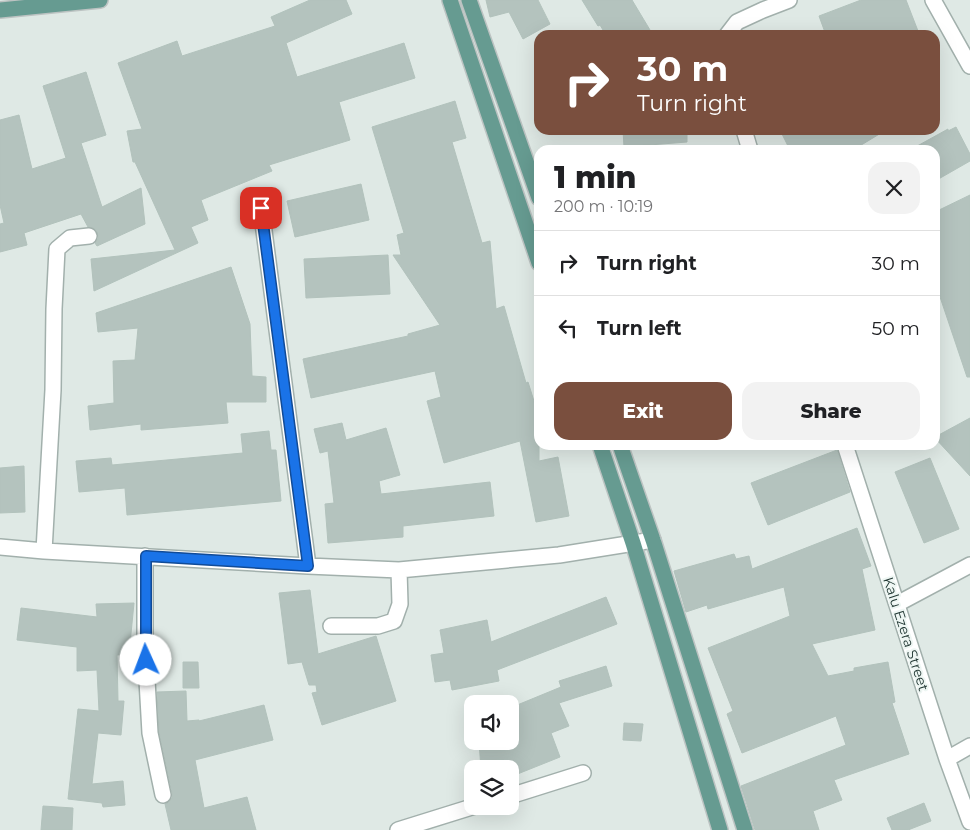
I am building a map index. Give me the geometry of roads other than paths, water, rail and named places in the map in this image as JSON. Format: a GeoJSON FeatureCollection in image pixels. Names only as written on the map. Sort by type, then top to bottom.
{"type":"FeatureCollection","features":[{"type":"Feature","properties":{"kind":"main road"},"geometry":{"type":"LineString","coordinates":[[0,10],[100,0]]}},
{"type":"Feature","properties":{"kind":"main road"},"geometry":{"type":"LineString","coordinates":[[450,0],[534,248]]}},
{"type":"Feature","properties":{"kind":"main road"},"geometry":{"type":"LineString","coordinates":[[469,0],[534,184]]}},
{"type":"Feature","properties":{"kind":"main road"},"geometry":{"type":"LineString","coordinates":[[602,450],[633,543],[720,830]]}},
{"type":"Feature","properties":{"kind":"main road"},"geometry":{"type":"LineString","coordinates":[[622,450],[653,540],[744,830]]}},
{"type":"Feature","properties":{"kind":"street"},"geometry":{"type":"LineString","coordinates":[[731,30],[737,22],[789,0]]}},
{"type":"Feature","properties":{"kind":"street"},"geometry":{"type":"LineString","coordinates":[[933,0],[970,66]]}},
{"type":"Feature","properties":{"kind":"street"},"geometry":{"type":"LineString","coordinates":[[261,208],[308,566]]}},
{"type":"Feature","properties":{"kind":"street"},"geometry":{"type":"LineString","coordinates":[[44,551],[53,390],[56,249],[70,238],[89,236]]}},
{"type":"Feature","properties":{"kind":"street","name":"Kalu Ezera Street"},"geometry":{"type":"LineString","coordinates":[[847,450],[947,759],[970,822]]}},
{"type":"Feature","properties":{"kind":"street"},"geometry":{"type":"LineString","coordinates":[[0,547],[399,570],[559,555],[653,540]]}},
{"type":"Feature","properties":{"kind":"street"},"geometry":{"type":"LineString","coordinates":[[146,556],[145,645],[150,733],[163,795]]}},
{"type":"Feature","properties":{"kind":"street"},"geometry":{"type":"LineString","coordinates":[[896,604],[970,565]]}},
{"type":"Feature","properties":{"kind":"street"},"geometry":{"type":"LineString","coordinates":[[331,626],[378,626],[394,621],[400,604],[399,570]]}},
{"type":"Feature","properties":{"kind":"street"},"geometry":{"type":"LineString","coordinates":[[947,759],[970,746]]}},
{"type":"Feature","properties":{"kind":"street"},"geometry":{"type":"LineString","coordinates":[[519,793],[583,773]]}},
{"type":"Feature","properties":{"kind":"street"},"geometry":{"type":"LineString","coordinates":[[398,830],[464,809]]}}]}
